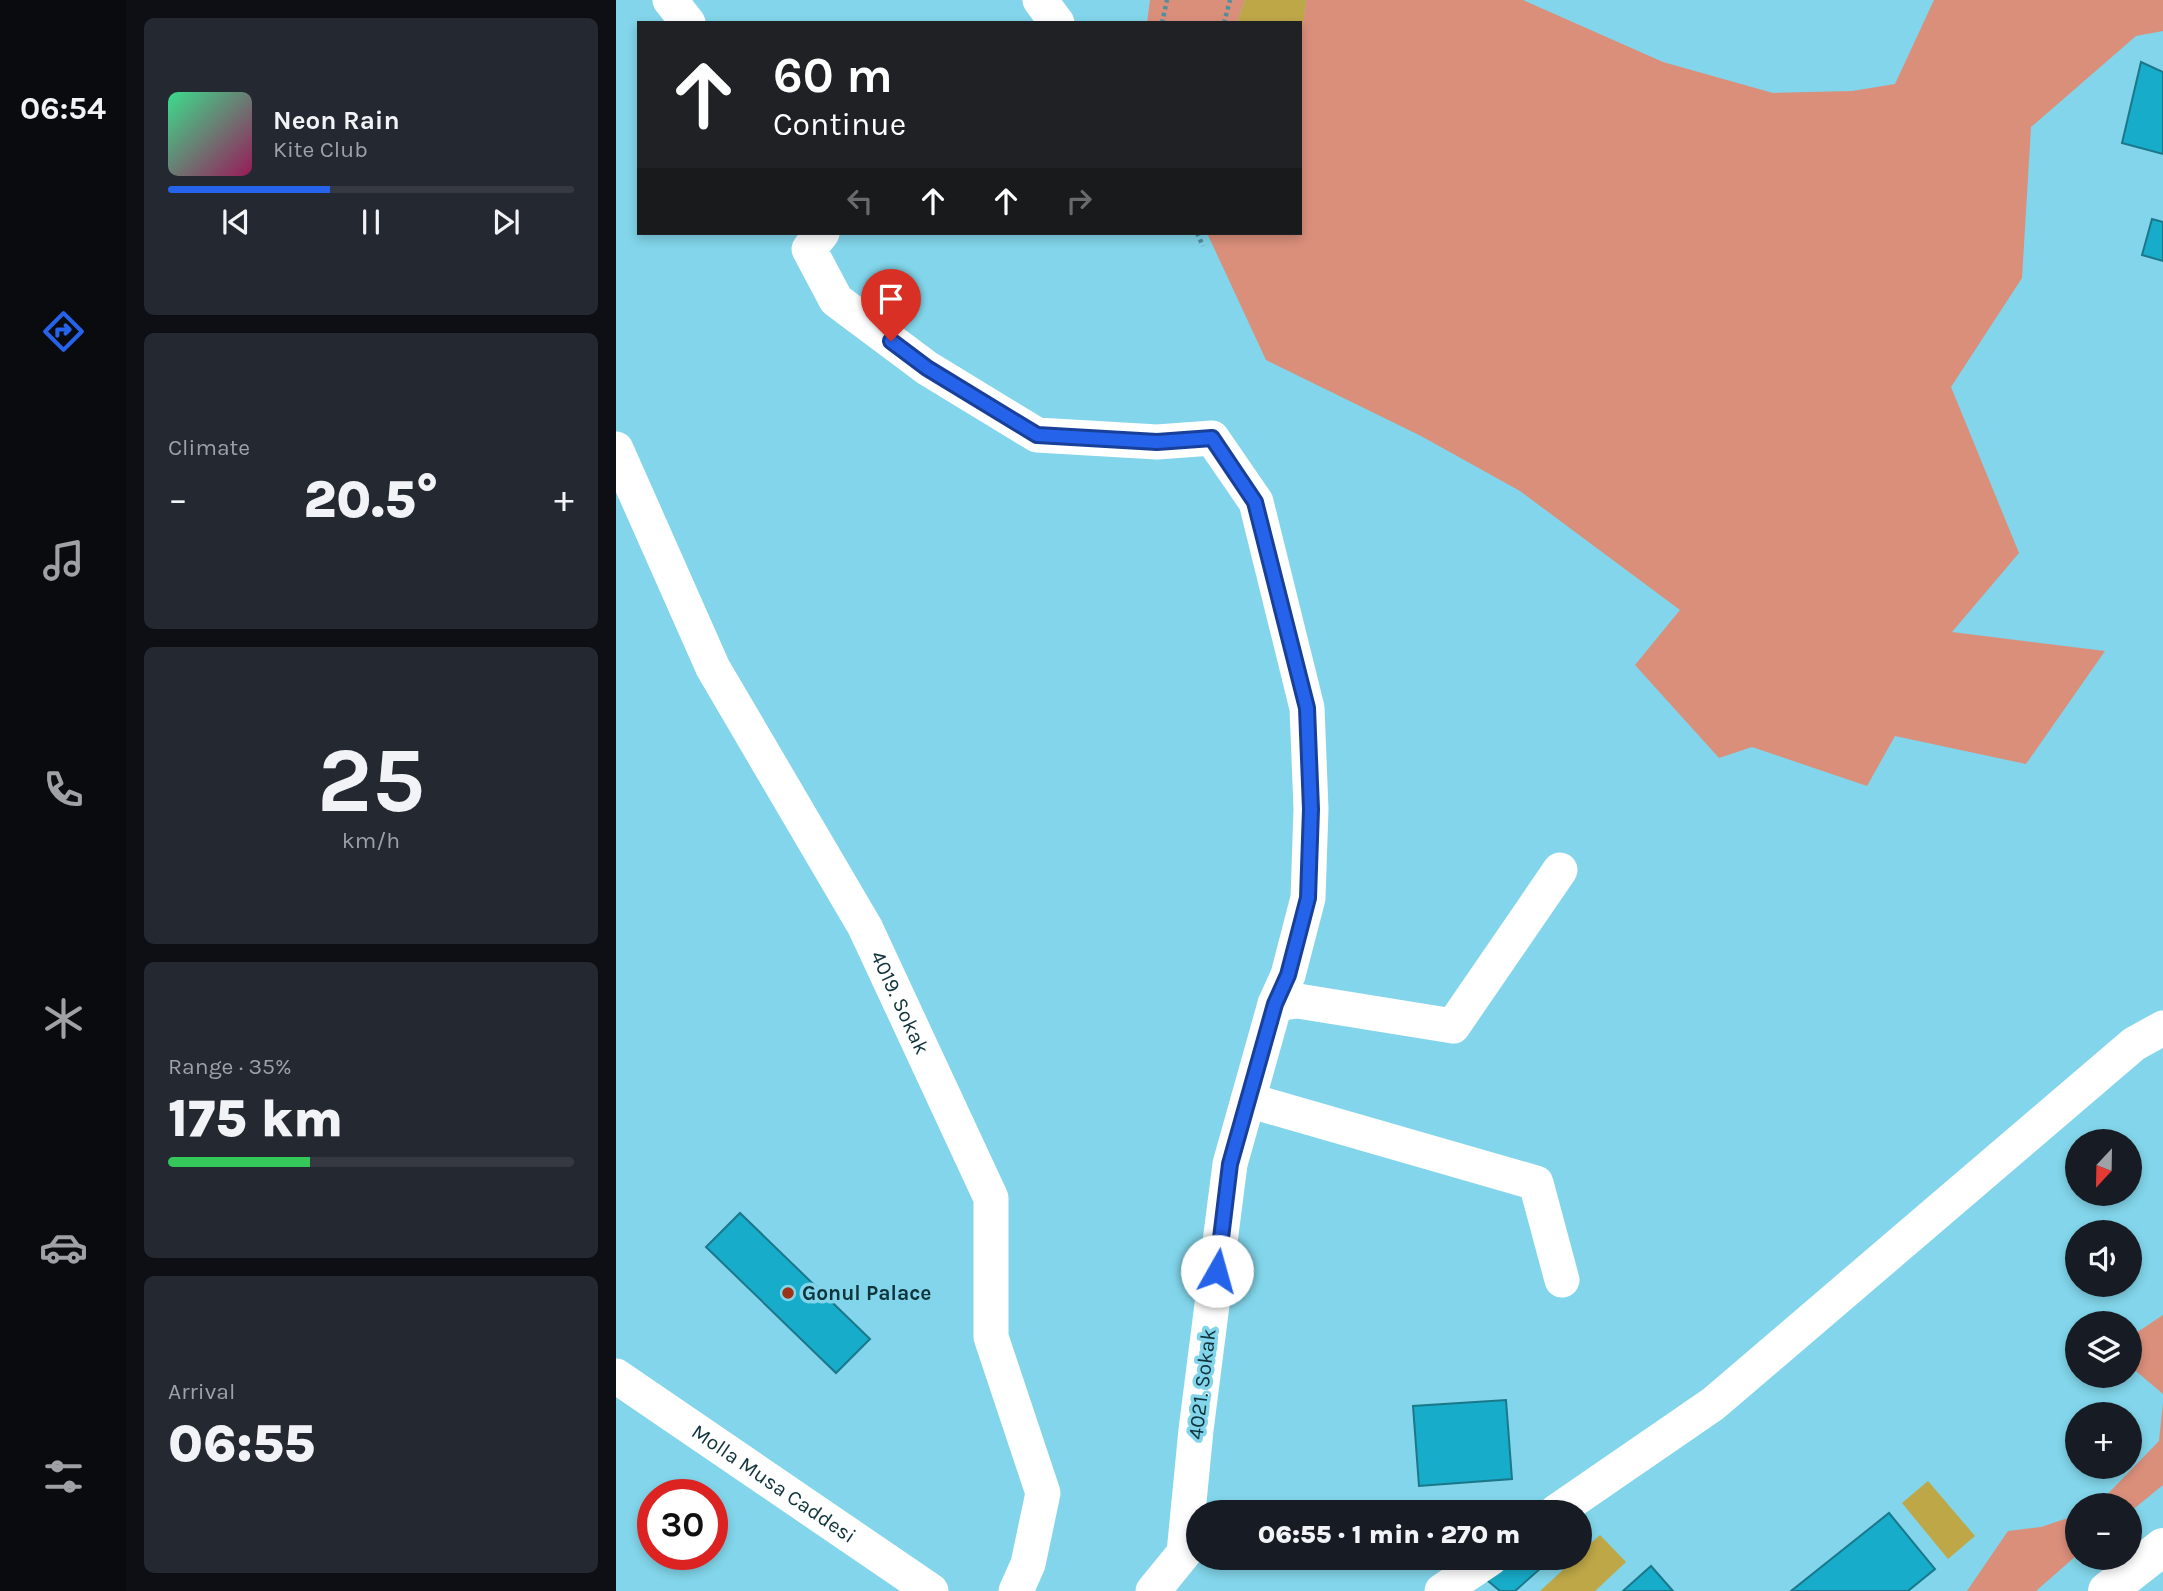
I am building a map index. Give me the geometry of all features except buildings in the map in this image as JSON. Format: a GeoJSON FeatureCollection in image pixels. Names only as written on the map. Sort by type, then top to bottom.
{"type":"FeatureCollection","features":[{"type":"Feature","properties":{"kind":"highway"},"geometry":{"type":"LineString","coordinates":[[2106,1591],[2163,1546]]}},
{"type":"Feature","properties":{"kind":"street"},"geometry":{"type":"LineString","coordinates":[[670,0],[686,21]]}},
{"type":"Feature","properties":{"kind":"street"},"geometry":{"type":"LineString","coordinates":[[1040,0],[1056,21]]}},
{"type":"Feature","properties":{"kind":"street","name":"4021. Sokak"},"geometry":{"type":"LineString","coordinates":[[820,235],[808,249],[836,300],[927,368],[1037,435],[1157,442],[1212,438],[1255,502],[1307,708],[1311,809],[1308,898],[1288,975],[1275,1004],[1230,1164],[1196,1430],[1184,1553],[1153,1591]]}},
{"type":"Feature","properties":{"kind":"street","name":"4019. Sokak"},"geometry":{"type":"LineString","coordinates":[[616,449],[713,668],[865,927],[991,1198],[990,1337],[1043,1493],[1028,1564],[1016,1591]]}},
{"type":"Feature","properties":{"kind":"street"},"geometry":{"type":"LineString","coordinates":[[1275,1004],[1298,1001],[1453,1026],[1560,870]]}},
{"type":"Feature","properties":{"kind":"street"},"geometry":{"type":"LineString","coordinates":[[1573,1500],[1713,1404],[2134,1044],[2163,1028]]}},
{"type":"Feature","properties":{"kind":"street"},"geometry":{"type":"LineString","coordinates":[[1248,1100],[1536,1183],[1562,1280]]}},
{"type":"Feature","properties":{"kind":"street","name":"Molla Musa Caddesi"},"geometry":{"type":"LineString","coordinates":[[616,1376],[931,1591]]}},
{"type":"Feature","properties":{"kind":"street"},"geometry":{"type":"LineString","coordinates":[[1442,1591],[1473,1570]]}},
{"type":"Feature","properties":{"kind":"path"},"geometry":{"type":"LineString","coordinates":[[1162,21],[1167,0]]}},
{"type":"Feature","properties":{"kind":"path"},"geometry":{"type":"LineString","coordinates":[[1225,21],[1230,0]]}},
{"type":"Feature","properties":{"kind":"path"},"geometry":{"type":"LineString","coordinates":[[1198,235],[1203,246]]}},
{"type":"Feature","properties":{"kind":"shaded area"},"geometry":{"type":"Polygon","coordinates":[[[1150,0],[1245,0],[1238,21],[1147,21],[1150,0]]]}},
{"type":"Feature","properties":{"kind":"shaded area"},"geometry":{"type":"Polygon","coordinates":[[[1245,0],[1306,0],[1302,31],[1302,21],[1238,21],[1245,0]]]}},
{"type":"Feature","properties":{"kind":"shaded area"},"geometry":{"type":"Polygon","coordinates":[[[1306,0],[1523,0],[1663,62],[1773,93],[1852,91],[1895,84],[1934,0],[2163,0],[2163,31],[2136,36],[2031,127],[2022,278],[1951,387],[2019,553],[1952,632],[2105,651],[2026,764],[1895,736],[1867,786],[1752,747],[1719,758],[1635,665],[1680,610],[1520,491],[1421,436],[1266,360],[1208,235],[1302,235],[1302,26],[1306,0]]]}},
{"type":"Feature","properties":{"kind":"shaded area"},"geometry":{"type":"Polygon","coordinates":[[[2163,1315],[2163,1394],[2142,1376],[2142,1329],[2163,1315]]]}},
{"type":"Feature","properties":{"kind":"shaded area"},"geometry":{"type":"Polygon","coordinates":[[[2163,1403],[2163,1485],[2142,1502],[2142,1493],[2109,1493],[2122,1479],[2142,1479],[2142,1459],[2159,1441],[2163,1403]]]}},
{"type":"Feature","properties":{"kind":"shaded area"},"geometry":{"type":"Polygon","coordinates":[[[1928,1481],[1975,1536],[1948,1559],[1902,1503],[1928,1481]]]}},
{"type":"Feature","properties":{"kind":"shaded area"},"geometry":{"type":"Polygon","coordinates":[[[2065,1519],[2065,1566],[2036,1591],[1967,1591],[2008,1531],[2041,1527],[2065,1519]]]}},
{"type":"Feature","properties":{"kind":"shaded area"},"geometry":{"type":"Polygon","coordinates":[[[1600,1535],[1626,1562],[1595,1591],[1540,1591],[1563,1570],[1592,1570],[1592,1542],[1600,1535]]]}},
{"type":"Feature","properties":{"kind":"place","name":"Gonul Palace"},"geometry":{"type":"Point","coordinates":[788,1293]}},
{"type":"Feature","properties":{"kind":"route"},"geometry":{"type":"LineString","coordinates":[[891,341],[927,368],[1037,435],[1157,442],[1212,438],[1255,502],[1307,708],[1311,809],[1308,898],[1288,975],[1275,1004],[1230,1164],[1217,1271]]}}]}
